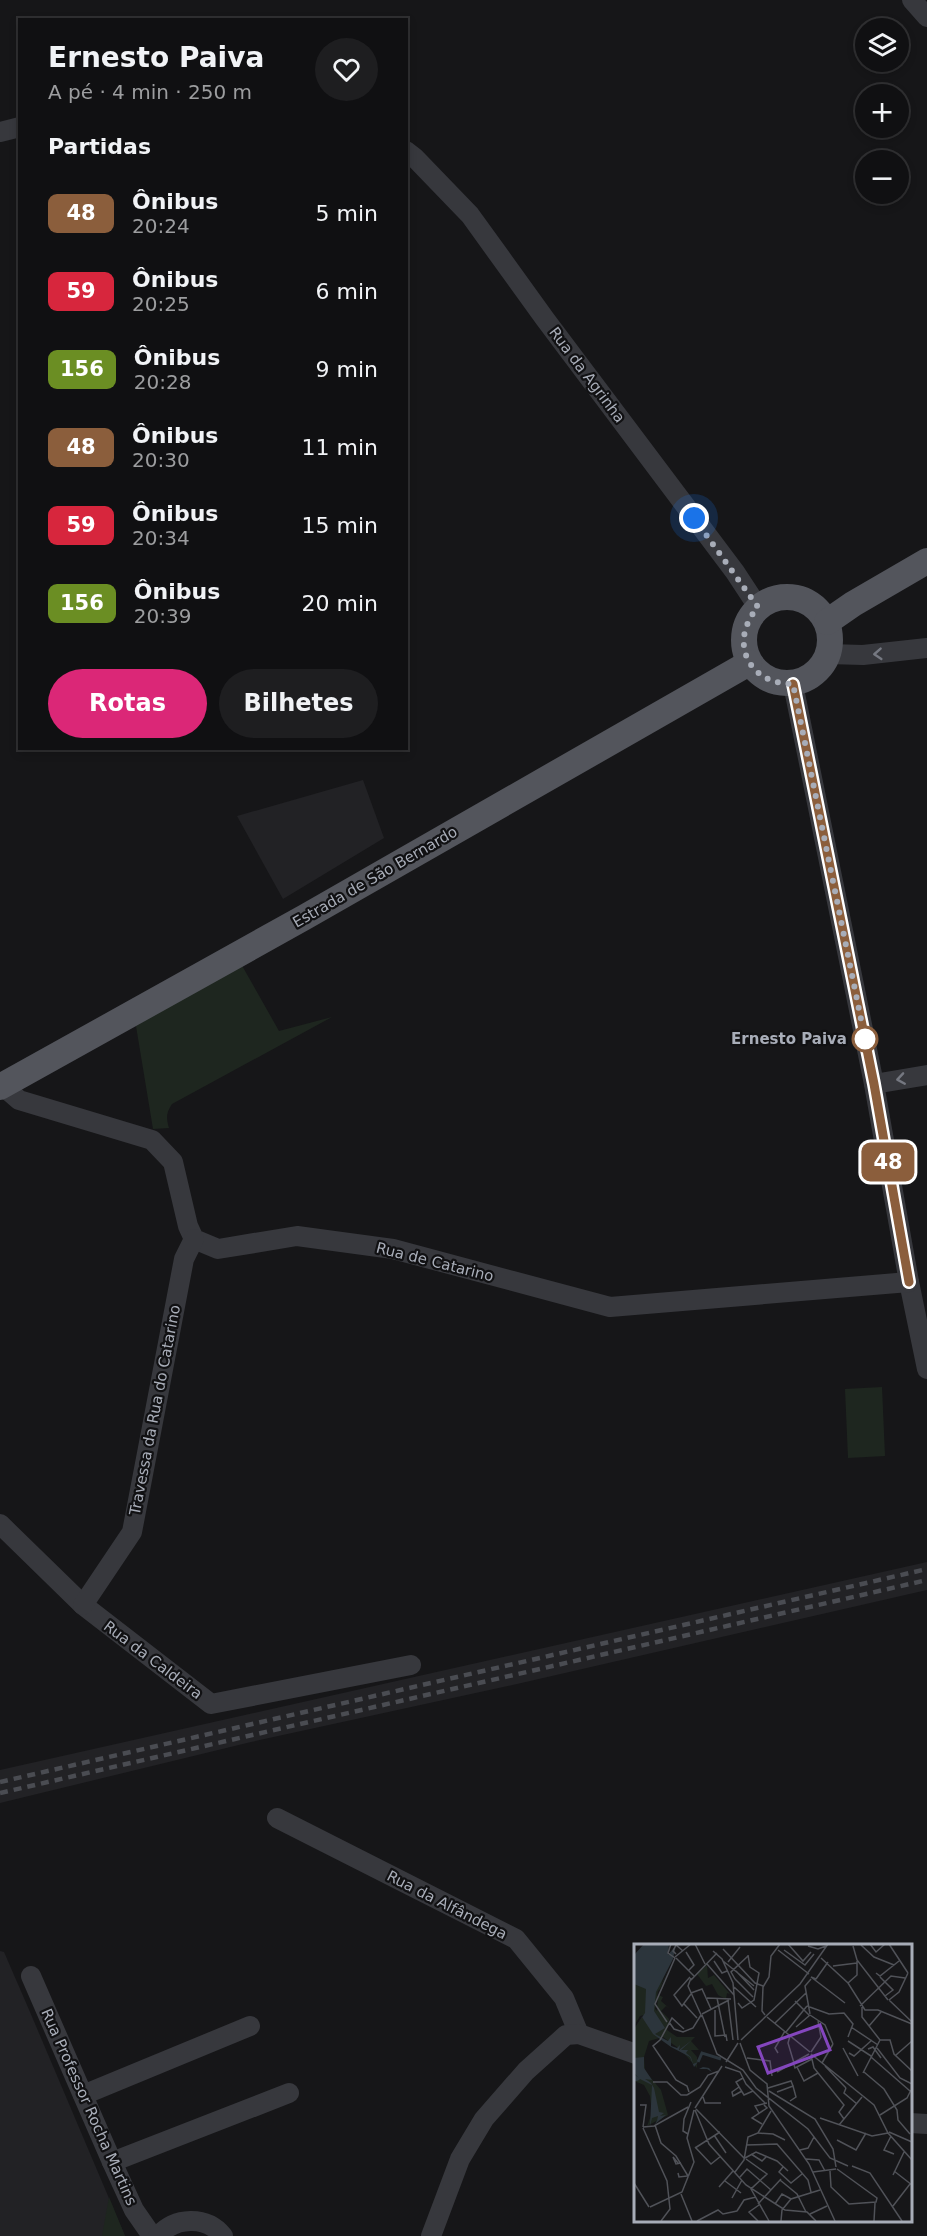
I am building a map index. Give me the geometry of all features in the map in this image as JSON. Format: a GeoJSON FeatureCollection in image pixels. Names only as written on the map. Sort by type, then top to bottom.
{"type":"FeatureCollection","features":[{"type":"Feature","properties":{"kind":"main road"},"geometry":{"type":"LineString","coordinates":[[826,622],[927,561]]}},
{"type":"Feature","properties":{"kind":"main road"},"geometry":{"type":"LineString","coordinates":[[776,598],[796,598],[809,603],[819,611],[826,622],[830,643],[828,654],[815,674],[793,684],[780,684],[768,680],[749,663],[745,652],[745,627],[750,616],[758,607],[776,598]]}},
{"type":"Feature","properties":{"kind":"main road","name":"Estrada de São Bernardo"},"geometry":{"type":"LineString","coordinates":[[2,1087],[749,663]]}},
{"type":"Feature","properties":{"kind":"street"},"geometry":{"type":"LineString","coordinates":[[912,0],[927,17]]}},
{"type":"Feature","properties":{"kind":"street"},"geometry":{"type":"LineString","coordinates":[[0,132],[18,128]]}},
{"type":"Feature","properties":{"kind":"street","name":"Rua da Agrinha"},"geometry":{"type":"LineString","coordinates":[[408,153],[470,215],[758,607]]}},
{"type":"Feature","properties":{"kind":"street"},"geometry":{"type":"LineString","coordinates":[[828,654],[863,655],[927,648]]}},
{"type":"Feature","properties":{"kind":"street"},"geometry":{"type":"LineString","coordinates":[[793,684],[874,1084],[927,1370]]}},
{"type":"Feature","properties":{"kind":"street"},"geometry":{"type":"LineString","coordinates":[[874,1084],[927,1075]]}},
{"type":"Feature","properties":{"kind":"street"},"geometry":{"type":"LineString","coordinates":[[2,1087],[19,1100],[152,1140],[173,1162],[194,1239]]}},
{"type":"Feature","properties":{"kind":"street","name":"Rua de Catarino"},"geometry":{"type":"LineString","coordinates":[[194,1239],[218,1249],[297,1236],[393,1249],[610,1307],[909,1282]]}},
{"type":"Feature","properties":{"kind":"street","name":"Travessa da Rua do Catarino"},"geometry":{"type":"LineString","coordinates":[[82,1605],[132,1532],[184,1259],[194,1239]]}},
{"type":"Feature","properties":{"kind":"street"},"geometry":{"type":"LineString","coordinates":[[909,1282],[927,1293]]}},
{"type":"Feature","properties":{"kind":"street","name":"Rua da Caldeira"},"geometry":{"type":"LineString","coordinates":[[0,1524],[82,1605],[211,1704],[411,1665]]}},
{"type":"Feature","properties":{"kind":"street","name":"Rua da Alfândega"},"geometry":{"type":"LineString","coordinates":[[277,1818],[516,1939],[564,1998],[579,2034]]}},
{"type":"Feature","properties":{"kind":"street","name":"Rua Professor Rocha Martins"},"geometry":{"type":"LineString","coordinates":[[32,1976],[134,2210],[152,2236]]}},
{"type":"Feature","properties":{"kind":"street"},"geometry":{"type":"LineString","coordinates":[[83,2095],[250,2026]]}},
{"type":"Feature","properties":{"kind":"street"},"geometry":{"type":"LineString","coordinates":[[431,2236],[460,2159],[484,2119],[526,2071],[558,2042],[566,2035],[579,2034],[634,2053]]}},
{"type":"Feature","properties":{"kind":"street"},"geometry":{"type":"LineString","coordinates":[[112,2162],[289,2093]]}},
{"type":"Feature","properties":{"kind":"street"},"geometry":{"type":"LineString","coordinates":[[912,2123],[927,2124]]}},
{"type":"Feature","properties":{"kind":"street"},"geometry":{"type":"LineString","coordinates":[[158,2236],[163,2230],[176,2223],[190,2220],[205,2223],[223,2236]]}},
{"type":"Feature","properties":{"kind":"shaded area"},"geometry":{"type":"Polygon","coordinates":[[[363,780],[384,838],[283,899],[237,816],[363,780]]]}},
{"type":"Feature","properties":{"kind":"shaded area"},"geometry":{"type":"Polygon","coordinates":[[[240,962],[279,1031],[332,1017],[172,1104],[167,1116],[169,1128],[153,1129],[136,1026],[240,962]]]}},
{"type":"Feature","properties":{"kind":"shaded area"},"geometry":{"type":"Polygon","coordinates":[[[882,1387],[885,1456],[848,1458],[845,1389],[882,1387]]]}},
{"type":"Feature","properties":{"kind":"shaded area"},"geometry":{"type":"Polygon","coordinates":[[[927,1562],[927,1590],[251,1742],[0,1803],[0,1770],[927,1562]]]}},
{"type":"Feature","properties":{"kind":"shaded area"},"geometry":{"type":"Polygon","coordinates":[[[0,1951],[4,1952],[125,2236],[0,2236],[0,1951]]]}},
{"type":"Feature","properties":{"kind":"shaded area"},"geometry":{"type":"Polygon","coordinates":[[[109,2197],[125,2236],[102,2236],[109,2197]]]}},
{"type":"Feature","properties":{"kind":"railway"},"geometry":{"type":"LineString","coordinates":[[0,1782],[927,1569]]}},
{"type":"Feature","properties":{"kind":"railway"},"geometry":{"type":"LineString","coordinates":[[0,1793],[927,1580]]}},
{"type":"Feature","properties":{"kind":"bus line","name":"48"},"geometry":{"type":"LineString","coordinates":[[793,684],[874,1084],[909,1282]]}},
{"type":"Feature","properties":{"kind":"place","name":"Ernesto Paiva"},"geometry":{"type":"Point","coordinates":[865,1039]}},
{"type":"Feature","properties":{"kind":"route"},"geometry":{"type":"LineString","coordinates":[[694,518],[758,607],[750,616],[743,639],[749,663],[768,680],[780,684],[793,684],[865,1039]]}}]}
